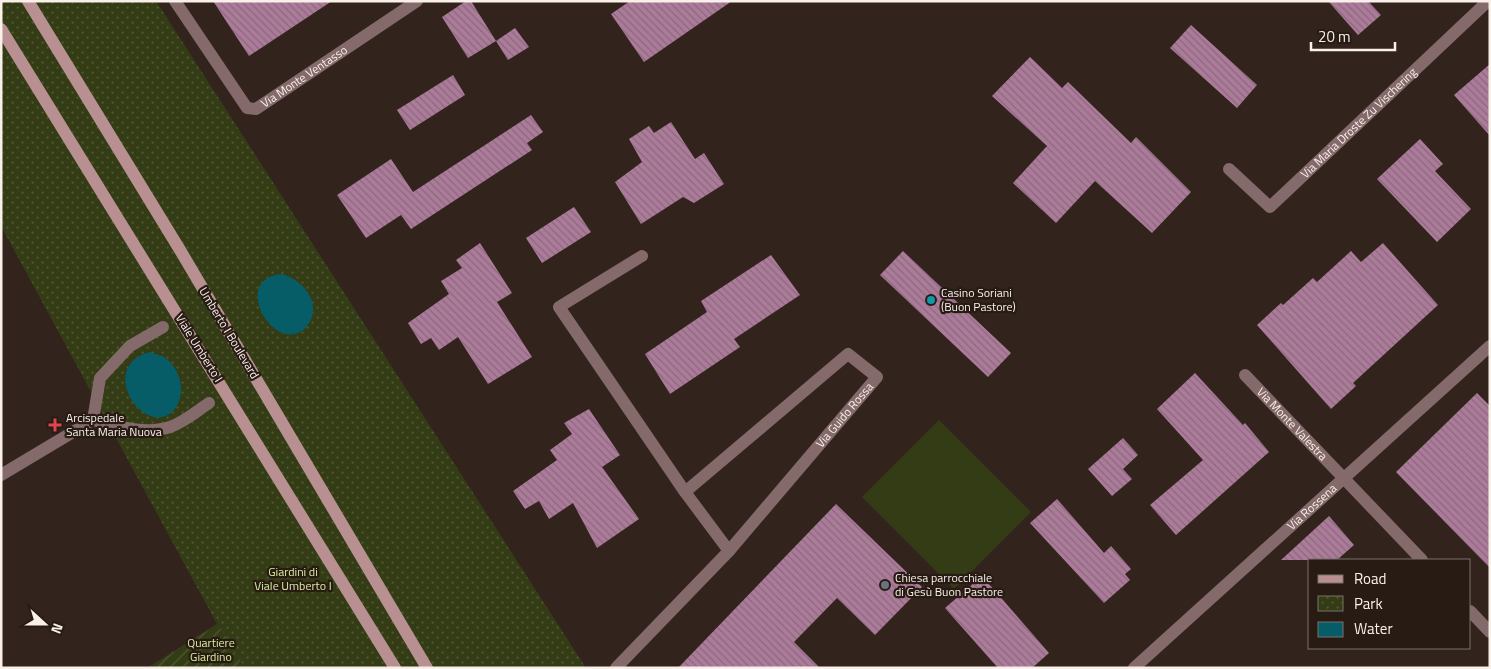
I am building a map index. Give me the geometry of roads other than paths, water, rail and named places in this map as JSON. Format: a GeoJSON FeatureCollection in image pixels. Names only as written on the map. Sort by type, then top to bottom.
{"type":"FeatureCollection","features":[{"type":"Feature","properties":{"kind":"main road","name":"Umberto I Boulevard"},"geometry":{"type":"LineString","coordinates":[[28,1],[180,250],[427,668]]}},
{"type":"Feature","properties":{"kind":"main road","name":"Viale Umberto I"},"geometry":{"type":"LineString","coordinates":[[1,29],[395,668]]}},
{"type":"Feature","properties":{"kind":"street","name":"Via Monte Ventasso"},"geometry":{"type":"LineString","coordinates":[[175,1],[247,108],[256,109],[417,1]]}},
{"type":"Feature","properties":{"kind":"street","name":"Via Maria Droste Zu Vischering"},"geometry":{"type":"LineString","coordinates":[[1229,168],[1270,208],[1488,1]]}},
{"type":"Feature","properties":{"kind":"street"},"geometry":{"type":"LineString","coordinates":[[642,256],[559,307],[686,492],[729,551]]}},
{"type":"Feature","properties":{"kind":"street"},"geometry":{"type":"LineString","coordinates":[[93,420],[100,378],[130,346],[163,327]]}},
{"type":"Feature","properties":{"kind":"street","name":"Via Rossena"},"geometry":{"type":"LineString","coordinates":[[1134,668],[1490,346]]}},
{"type":"Feature","properties":{"kind":"street","name":"Via Guido Rossa"},"geometry":{"type":"LineString","coordinates":[[616,668],[729,551],[877,377],[848,354],[686,492]]}},
{"type":"Feature","properties":{"kind":"street","name":"Via Monte Valestra"},"geometry":{"type":"LineString","coordinates":[[1245,375],[1421,559]]}},
{"type":"Feature","properties":{"kind":"street"},"geometry":{"type":"LineString","coordinates":[[1,475],[93,420],[117,426],[156,430],[169,428],[183,422],[209,402]]}},
{"type":"Feature","properties":{"kind":"street"},"geometry":{"type":"LineString","coordinates":[[1471,612],[1490,632]]}},
{"type":"Feature","properties":{"kind":"water"},"geometry":{"type":"Polygon","coordinates":[[[282,274],[303,286],[311,299],[313,307],[309,323],[298,333],[287,334],[276,329],[267,321],[260,310],[258,298],[260,287],[267,278],[282,274]]]}},
{"type":"Feature","properties":{"kind":"water"},"geometry":{"type":"Polygon","coordinates":[[[150,352],[164,357],[170,362],[175,368],[180,383],[180,398],[177,405],[173,411],[162,417],[150,416],[139,409],[130,398],[126,385],[126,371],[134,360],[150,352]]]}},
{"type":"Feature","properties":{"kind":"place","name":"Casino Soriani (Buon Pastore)"},"geometry":{"type":"Point","coordinates":[931,300]}},
{"type":"Feature","properties":{"kind":"place","name":"Arcispedale Santa Maria Nuova"},"geometry":{"type":"Point","coordinates":[55,425]}},
{"type":"Feature","properties":{"kind":"place","name":"Chiesa parrocchiale di Gesù Buon Pastore"},"geometry":{"type":"Point","coordinates":[885,585]}},
{"type":"Feature","properties":{"kind":"park label","name":"Giardini di Viale Umberto I"},"geometry":{"type":"Point","coordinates":[293,579]}},
{"type":"Feature","properties":{"kind":"park label","name":"Quartiere Giardino"},"geometry":{"type":"Point","coordinates":[211,650]}}]}
